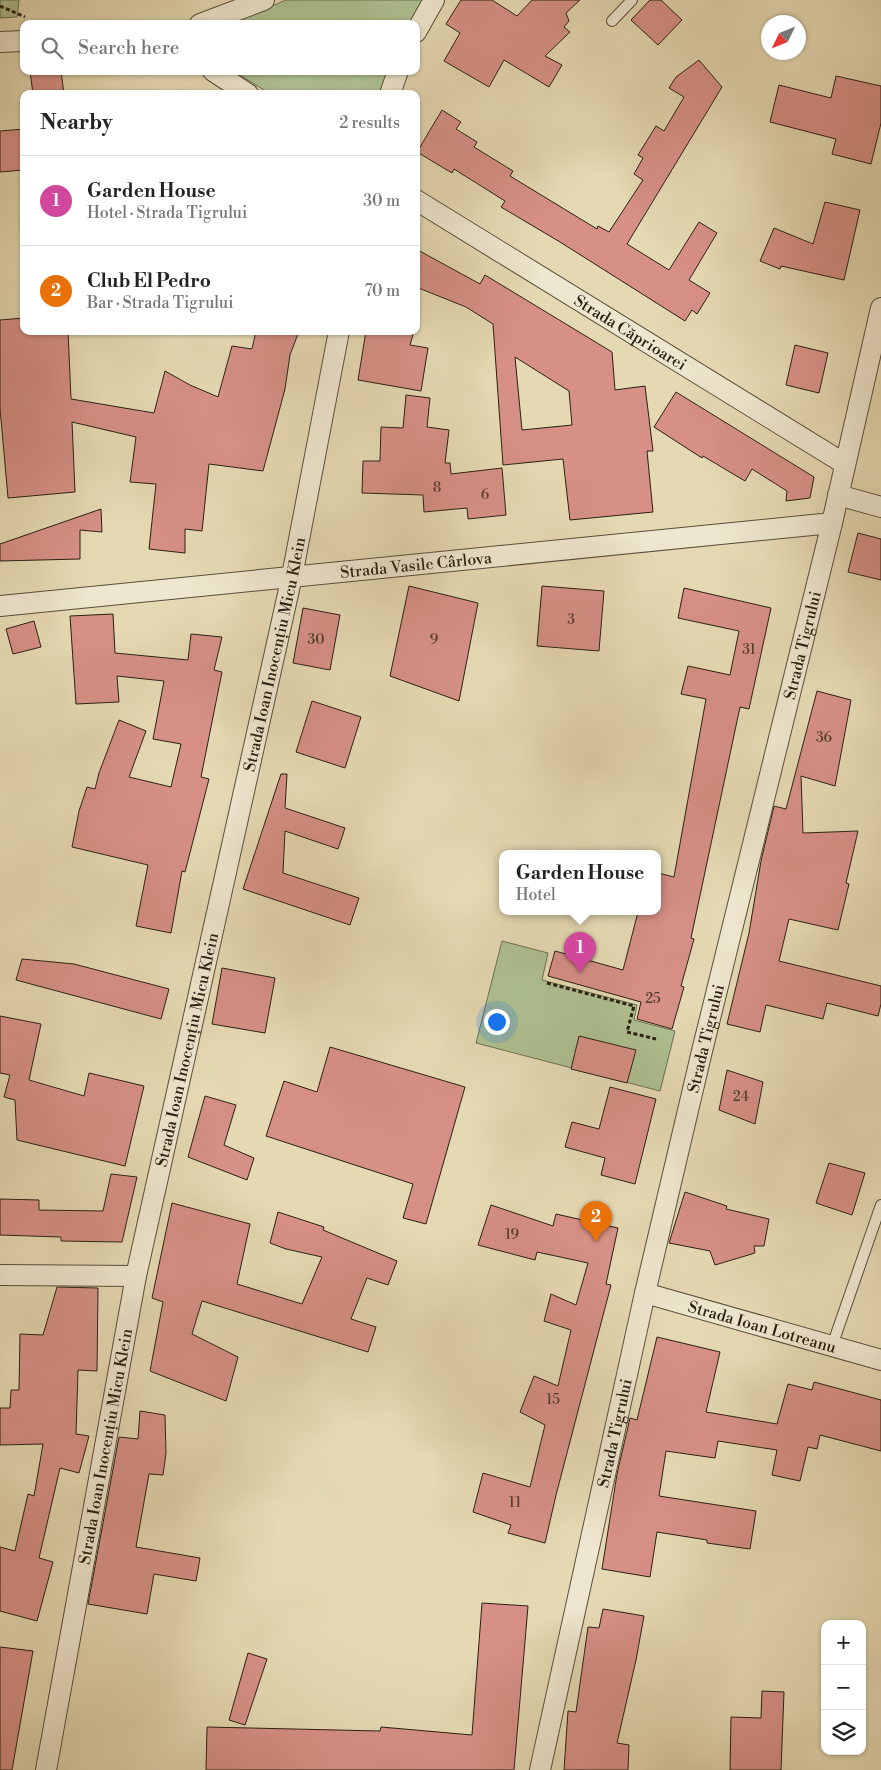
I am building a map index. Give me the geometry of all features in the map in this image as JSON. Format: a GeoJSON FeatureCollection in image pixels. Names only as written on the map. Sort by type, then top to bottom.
{"type":"FeatureCollection","features":[{"type":"Feature","properties":{"kind":"street"},"geometry":{"type":"LineString","coordinates":[[211,20],[264,0]]}},
{"type":"Feature","properties":{"kind":"street"},"geometry":{"type":"LineString","coordinates":[[420,25],[434,0]]}},
{"type":"Feature","properties":{"kind":"street"},"geometry":{"type":"LineString","coordinates":[[0,42],[20,41]]}},
{"type":"Feature","properties":{"kind":"street"},"geometry":{"type":"LineString","coordinates":[[218,75],[242,90]]}},
{"type":"Feature","properties":{"kind":"street"},"geometry":{"type":"LineString","coordinates":[[391,90],[397,75]]}},
{"type":"Feature","properties":{"kind":"street","name":"Strada Căprioarei"},"geometry":{"type":"LineString","coordinates":[[420,202],[845,464]]}},
{"type":"Feature","properties":{"kind":"street","name":"Strada Tigrului"},"geometry":{"type":"LineString","coordinates":[[540,1770],[645,1293],[832,523],[881,308]]}},
{"type":"Feature","properties":{"kind":"street","name":"Strada Ioan Inocențiu Micu Klein"},"geometry":{"type":"LineString","coordinates":[[46,1770],[136,1276],[292,576],[338,335]]}},
{"type":"Feature","properties":{"kind":"street"},"geometry":{"type":"LineString","coordinates":[[838,494],[881,507]]}},
{"type":"Feature","properties":{"kind":"street","name":"Strada Vasile Cârlova"},"geometry":{"type":"LineString","coordinates":[[0,606],[832,523]]}},
{"type":"Feature","properties":{"kind":"street"},"geometry":{"type":"LineString","coordinates":[[0,1275],[136,1276]]}},
{"type":"Feature","properties":{"kind":"street","name":"Strada Ioan Lotreanu"},"geometry":{"type":"LineString","coordinates":[[645,1293],[881,1360]]}},
{"type":"Feature","properties":{"kind":"lane"},"geometry":{"type":"LineString","coordinates":[[612,21],[632,0]]}},
{"type":"Feature","properties":{"kind":"lane"},"geometry":{"type":"LineString","coordinates":[[832,1346],[881,1205]]}},
{"type":"Feature","properties":{"kind":"path"},"geometry":{"type":"LineString","coordinates":[[0,6],[32,20]]}},
{"type":"Feature","properties":{"kind":"path"},"geometry":{"type":"LineString","coordinates":[[547,983],[634,1006],[627,1032],[656,1039]]}},
{"type":"Feature","properties":{"kind":"green space"},"geometry":{"type":"Polygon","coordinates":[[[0,0],[19,0],[17,17],[0,18],[0,0]]]}},
{"type":"Feature","properties":{"kind":"green space"},"geometry":{"type":"Polygon","coordinates":[[[286,0],[423,0],[411,20],[239,20],[286,0]]]}},
{"type":"Feature","properties":{"kind":"green space"},"geometry":{"type":"Polygon","coordinates":[[[240,75],[387,75],[381,90],[264,90],[240,75]]]}},
{"type":"Feature","properties":{"kind":"green space"},"geometry":{"type":"Polygon","coordinates":[[[502,941],[548,953],[542,980],[637,1005],[634,1020],[675,1031],[660,1091],[476,1043],[502,941]]]}},
{"type":"Feature","properties":{"kind":"building"},"geometry":{"type":"Polygon","coordinates":[[[461,0],[492,0],[517,16],[532,0],[580,0],[566,13],[569,21],[564,27],[570,32],[545,56],[562,65],[549,87],[504,60],[489,87],[444,61],[460,33],[446,24],[461,0]]]}},
{"type":"Feature","properties":{"kind":"building"},"geometry":{"type":"Polygon","coordinates":[[[650,0],[661,0],[682,20],[658,45],[631,20],[650,0]]]}},
{"type":"Feature","properties":{"kind":"building"},"geometry":{"type":"Polygon","coordinates":[[[699,60],[722,87],[627,244],[669,270],[699,222],[717,233],[689,280],[710,293],[697,314],[692,310],[685,321],[501,207],[505,201],[454,169],[452,173],[420,154],[420,147],[442,110],[461,122],[456,129],[477,142],[474,147],[513,171],[510,176],[597,229],[598,226],[609,232],[643,180],[634,174],[643,158],[638,155],[656,126],[664,131],[684,97],[669,88],[676,77],[699,60]]]}},
{"type":"Feature","properties":{"kind":"building"},"geometry":{"type":"Polygon","coordinates":[[[31,75],[62,75],[63,90],[32,90],[31,75]]]}},
{"type":"Feature","properties":{"kind":"building"},"geometry":{"type":"Polygon","coordinates":[[[836,76],[881,86],[881,123],[871,164],[832,154],[836,139],[770,122],[779,85],[831,98],[836,76]]]}},
{"type":"Feature","properties":{"kind":"building"},"geometry":{"type":"Polygon","coordinates":[[[20,129],[20,170],[0,172],[0,131],[20,129]]]}},
{"type":"Feature","properties":{"kind":"building"},"geometry":{"type":"Polygon","coordinates":[[[825,202],[860,210],[844,280],[781,266],[780,269],[760,261],[774,228],[813,244],[825,202]]]}},
{"type":"Feature","properties":{"kind":"building"},"geometry":{"type":"Polygon","coordinates":[[[420,251],[480,284],[485,275],[612,352],[615,390],[645,386],[653,451],[647,451],[653,512],[570,520],[563,459],[503,465],[493,324],[466,307],[420,289],[420,251]],[[515,357],[522,430],[572,425],[569,391],[515,357]]]}},
{"type":"Feature","properties":{"kind":"building"},"geometry":{"type":"Polygon","coordinates":[[[20,318],[20,335],[68,335],[71,399],[154,413],[165,371],[190,385],[218,397],[232,346],[252,349],[255,335],[298,335],[290,355],[285,389],[263,471],[209,464],[202,531],[185,529],[185,553],[149,549],[156,484],[130,482],[136,437],[72,422],[75,492],[8,498],[0,408],[0,320],[20,318]]]}},
{"type":"Feature","properties":{"kind":"building"},"geometry":{"type":"Polygon","coordinates":[[[365,335],[413,335],[410,345],[428,348],[421,391],[358,380],[365,335]]]}},
{"type":"Feature","properties":{"kind":"building"},"geometry":{"type":"Polygon","coordinates":[[[795,345],[828,353],[819,393],[786,385],[795,345]]]}},
{"type":"Feature","properties":{"kind":"building"},"geometry":{"type":"Polygon","coordinates":[[[676,392],[814,477],[810,498],[786,501],[787,491],[752,469],[745,481],[703,456],[702,458],[654,427],[676,392]]]}},
{"type":"Feature","properties":{"kind":"building"},"geometry":{"type":"Polygon","coordinates":[[[406,395],[430,398],[427,427],[449,430],[445,463],[450,463],[451,474],[502,468],[506,515],[468,519],[467,508],[424,512],[423,495],[362,493],[363,461],[380,461],[381,427],[403,428],[406,395]]]}},
{"type":"Feature","properties":{"kind":"building"},"geometry":{"type":"Polygon","coordinates":[[[101,509],[102,532],[80,530],[80,559],[0,561],[0,544],[101,509]]]}},
{"type":"Feature","properties":{"kind":"building"},"geometry":{"type":"Polygon","coordinates":[[[858,533],[881,539],[881,580],[848,572],[858,533]]]}},
{"type":"Feature","properties":{"kind":"building"},"geometry":{"type":"Polygon","coordinates":[[[409,586],[478,603],[459,701],[390,676],[409,586]]]}},
{"type":"Feature","properties":{"kind":"building"},"geometry":{"type":"Polygon","coordinates":[[[542,586],[604,591],[599,651],[537,646],[542,586]]]}},
{"type":"Feature","properties":{"kind":"building"},"geometry":{"type":"Polygon","coordinates":[[[684,588],[771,608],[749,709],[740,707],[691,938],[694,939],[681,986],[684,987],[672,1029],[637,1019],[641,1002],[548,976],[555,951],[623,970],[637,915],[661,915],[661,874],[674,877],[706,699],[681,694],[688,666],[730,675],[739,631],[678,618],[684,588]]]}},
{"type":"Feature","properties":{"kind":"building"},"geometry":{"type":"Polygon","coordinates":[[[303,608],[340,615],[330,670],[293,663],[303,608]]]}},
{"type":"Feature","properties":{"kind":"building"},"geometry":{"type":"Polygon","coordinates":[[[113,614],[115,653],[188,660],[191,634],[222,637],[214,670],[222,672],[201,777],[209,779],[185,872],[182,871],[171,933],[136,926],[148,865],[72,847],[79,811],[87,787],[95,789],[119,720],[146,731],[129,777],[171,787],[181,744],[153,739],[164,681],[117,676],[119,702],[76,704],[70,616],[113,614]]]}},
{"type":"Feature","properties":{"kind":"building"},"geometry":{"type":"Polygon","coordinates":[[[34,621],[41,647],[13,654],[6,629],[34,621]]]}},
{"type":"Feature","properties":{"kind":"building"},"geometry":{"type":"Polygon","coordinates":[[[817,691],[851,700],[835,786],[801,776],[803,833],[858,831],[846,883],[849,884],[838,930],[789,919],[779,961],[881,986],[881,1004],[878,1016],[827,1003],[823,1019],[766,1005],[760,1032],[727,1024],[749,933],[761,861],[774,806],[786,809],[817,691]]]}},
{"type":"Feature","properties":{"kind":"building"},"geometry":{"type":"Polygon","coordinates":[[[312,701],[361,717],[345,768],[296,752],[312,701]]]}},
{"type":"Feature","properties":{"kind":"building"},"geometry":{"type":"Polygon","coordinates":[[[281,774],[287,774],[285,808],[345,828],[338,849],[285,831],[283,873],[359,898],[350,925],[243,889],[281,774]]]}},
{"type":"Feature","properties":{"kind":"building"},"geometry":{"type":"Polygon","coordinates":[[[22,959],[74,964],[169,989],[161,1019],[16,980],[22,959]]]}},
{"type":"Feature","properties":{"kind":"building"},"geometry":{"type":"Polygon","coordinates":[[[222,968],[275,978],[265,1033],[212,1024],[222,968]]]}},
{"type":"Feature","properties":{"kind":"building"},"geometry":{"type":"Polygon","coordinates":[[[0,1016],[41,1024],[29,1080],[84,1096],[89,1073],[144,1086],[125,1166],[17,1140],[15,1100],[4,1097],[10,1075],[0,1073],[0,1016]]]}},
{"type":"Feature","properties":{"kind":"building"},"geometry":{"type":"Polygon","coordinates":[[[579,1036],[636,1050],[627,1083],[571,1069],[579,1036]]]}},
{"type":"Feature","properties":{"kind":"building"},"geometry":{"type":"Polygon","coordinates":[[[330,1047],[465,1087],[426,1224],[403,1218],[413,1184],[266,1136],[284,1081],[317,1092],[330,1047]]]}},
{"type":"Feature","properties":{"kind":"building"},"geometry":{"type":"Polygon","coordinates":[[[727,1070],[763,1082],[755,1124],[719,1110],[727,1070]]]}},
{"type":"Feature","properties":{"kind":"building"},"geometry":{"type":"Polygon","coordinates":[[[610,1087],[656,1099],[635,1184],[601,1175],[605,1158],[565,1147],[572,1122],[599,1129],[610,1087]]]}},
{"type":"Feature","properties":{"kind":"building"},"geometry":{"type":"Polygon","coordinates":[[[205,1096],[236,1105],[224,1145],[254,1158],[247,1180],[188,1157],[205,1096]]]}},
{"type":"Feature","properties":{"kind":"building"},"geometry":{"type":"Polygon","coordinates":[[[829,1163],[865,1173],[852,1215],[816,1203],[829,1163]]]}},
{"type":"Feature","properties":{"kind":"building"},"geometry":{"type":"Polygon","coordinates":[[[111,1174],[137,1177],[122,1242],[61,1241],[61,1237],[0,1235],[0,1199],[39,1200],[39,1210],[103,1211],[111,1174]]]}},
{"type":"Feature","properties":{"kind":"building"},"geometry":{"type":"Polygon","coordinates":[[[685,1192],[727,1206],[726,1209],[769,1219],[764,1246],[754,1246],[755,1253],[715,1265],[710,1251],[669,1243],[685,1192]]]}},
{"type":"Feature","properties":{"kind":"building"},"geometry":{"type":"Polygon","coordinates":[[[172,1203],[250,1224],[237,1284],[302,1304],[322,1257],[286,1249],[270,1243],[278,1212],[324,1227],[323,1230],[397,1261],[388,1285],[367,1278],[351,1319],[376,1327],[368,1352],[202,1301],[192,1334],[238,1357],[226,1401],[150,1371],[163,1302],[152,1298],[172,1203]]]}},
{"type":"Feature","properties":{"kind":"building"},"geometry":{"type":"Polygon","coordinates":[[[491,1205],[553,1226],[556,1214],[618,1228],[606,1284],[611,1285],[545,1543],[508,1533],[511,1525],[473,1512],[483,1473],[530,1487],[545,1425],[520,1412],[534,1376],[558,1386],[571,1330],[544,1321],[551,1294],[576,1305],[588,1263],[537,1252],[535,1260],[478,1245],[491,1205]]]}},
{"type":"Feature","properties":{"kind":"building"},"geometry":{"type":"Polygon","coordinates":[[[57,1287],[98,1288],[97,1371],[78,1370],[76,1434],[89,1436],[79,1473],[60,1468],[39,1558],[53,1562],[37,1621],[0,1611],[0,1547],[15,1551],[28,1494],[34,1496],[43,1444],[0,1445],[0,1408],[10,1408],[11,1390],[19,1390],[20,1334],[43,1335],[57,1287]]]}},
{"type":"Feature","properties":{"kind":"building"},"geometry":{"type":"Polygon","coordinates":[[[657,1337],[720,1352],[706,1412],[777,1424],[788,1384],[812,1390],[814,1382],[881,1400],[881,1451],[820,1435],[817,1449],[808,1447],[800,1481],[772,1475],[777,1450],[718,1441],[715,1458],[666,1451],[659,1496],[756,1511],[750,1549],[707,1543],[707,1540],[657,1532],[650,1577],[602,1569],[617,1474],[630,1418],[637,1420],[657,1337]]]}},
{"type":"Feature","properties":{"kind":"building"},"geometry":{"type":"Polygon","coordinates":[[[140,1411],[165,1415],[166,1453],[163,1475],[149,1474],[136,1547],[200,1558],[196,1581],[154,1574],[147,1614],[88,1604],[119,1437],[138,1439],[140,1411]]]}},
{"type":"Feature","properties":{"kind":"building"},"geometry":{"type":"Polygon","coordinates":[[[482,1603],[528,1606],[514,1770],[206,1770],[207,1727],[380,1731],[381,1727],[472,1735],[482,1603]]]}},
{"type":"Feature","properties":{"kind":"building"},"geometry":{"type":"Polygon","coordinates":[[[603,1609],[644,1616],[617,1743],[629,1745],[628,1770],[564,1770],[568,1711],[576,1712],[588,1627],[599,1628],[603,1609]]]}},
{"type":"Feature","properties":{"kind":"building"},"geometry":{"type":"Polygon","coordinates":[[[0,1647],[33,1651],[12,1770],[0,1770],[0,1647]]]}},
{"type":"Feature","properties":{"kind":"building"},"geometry":{"type":"Polygon","coordinates":[[[248,1653],[267,1659],[245,1725],[229,1720],[248,1653]]]}},
{"type":"Feature","properties":{"kind":"building"},"geometry":{"type":"Polygon","coordinates":[[[762,1691],[784,1692],[781,1770],[730,1770],[731,1717],[761,1718],[762,1691]]]}},
{"type":"Feature","properties":{"kind":"place","name":"Garden House"},"geometry":{"type":"Point","coordinates":[580,973]}},
{"type":"Feature","properties":{"kind":"place","name":"Club El Pedro"},"geometry":{"type":"Point","coordinates":[596,1242]}}]}
